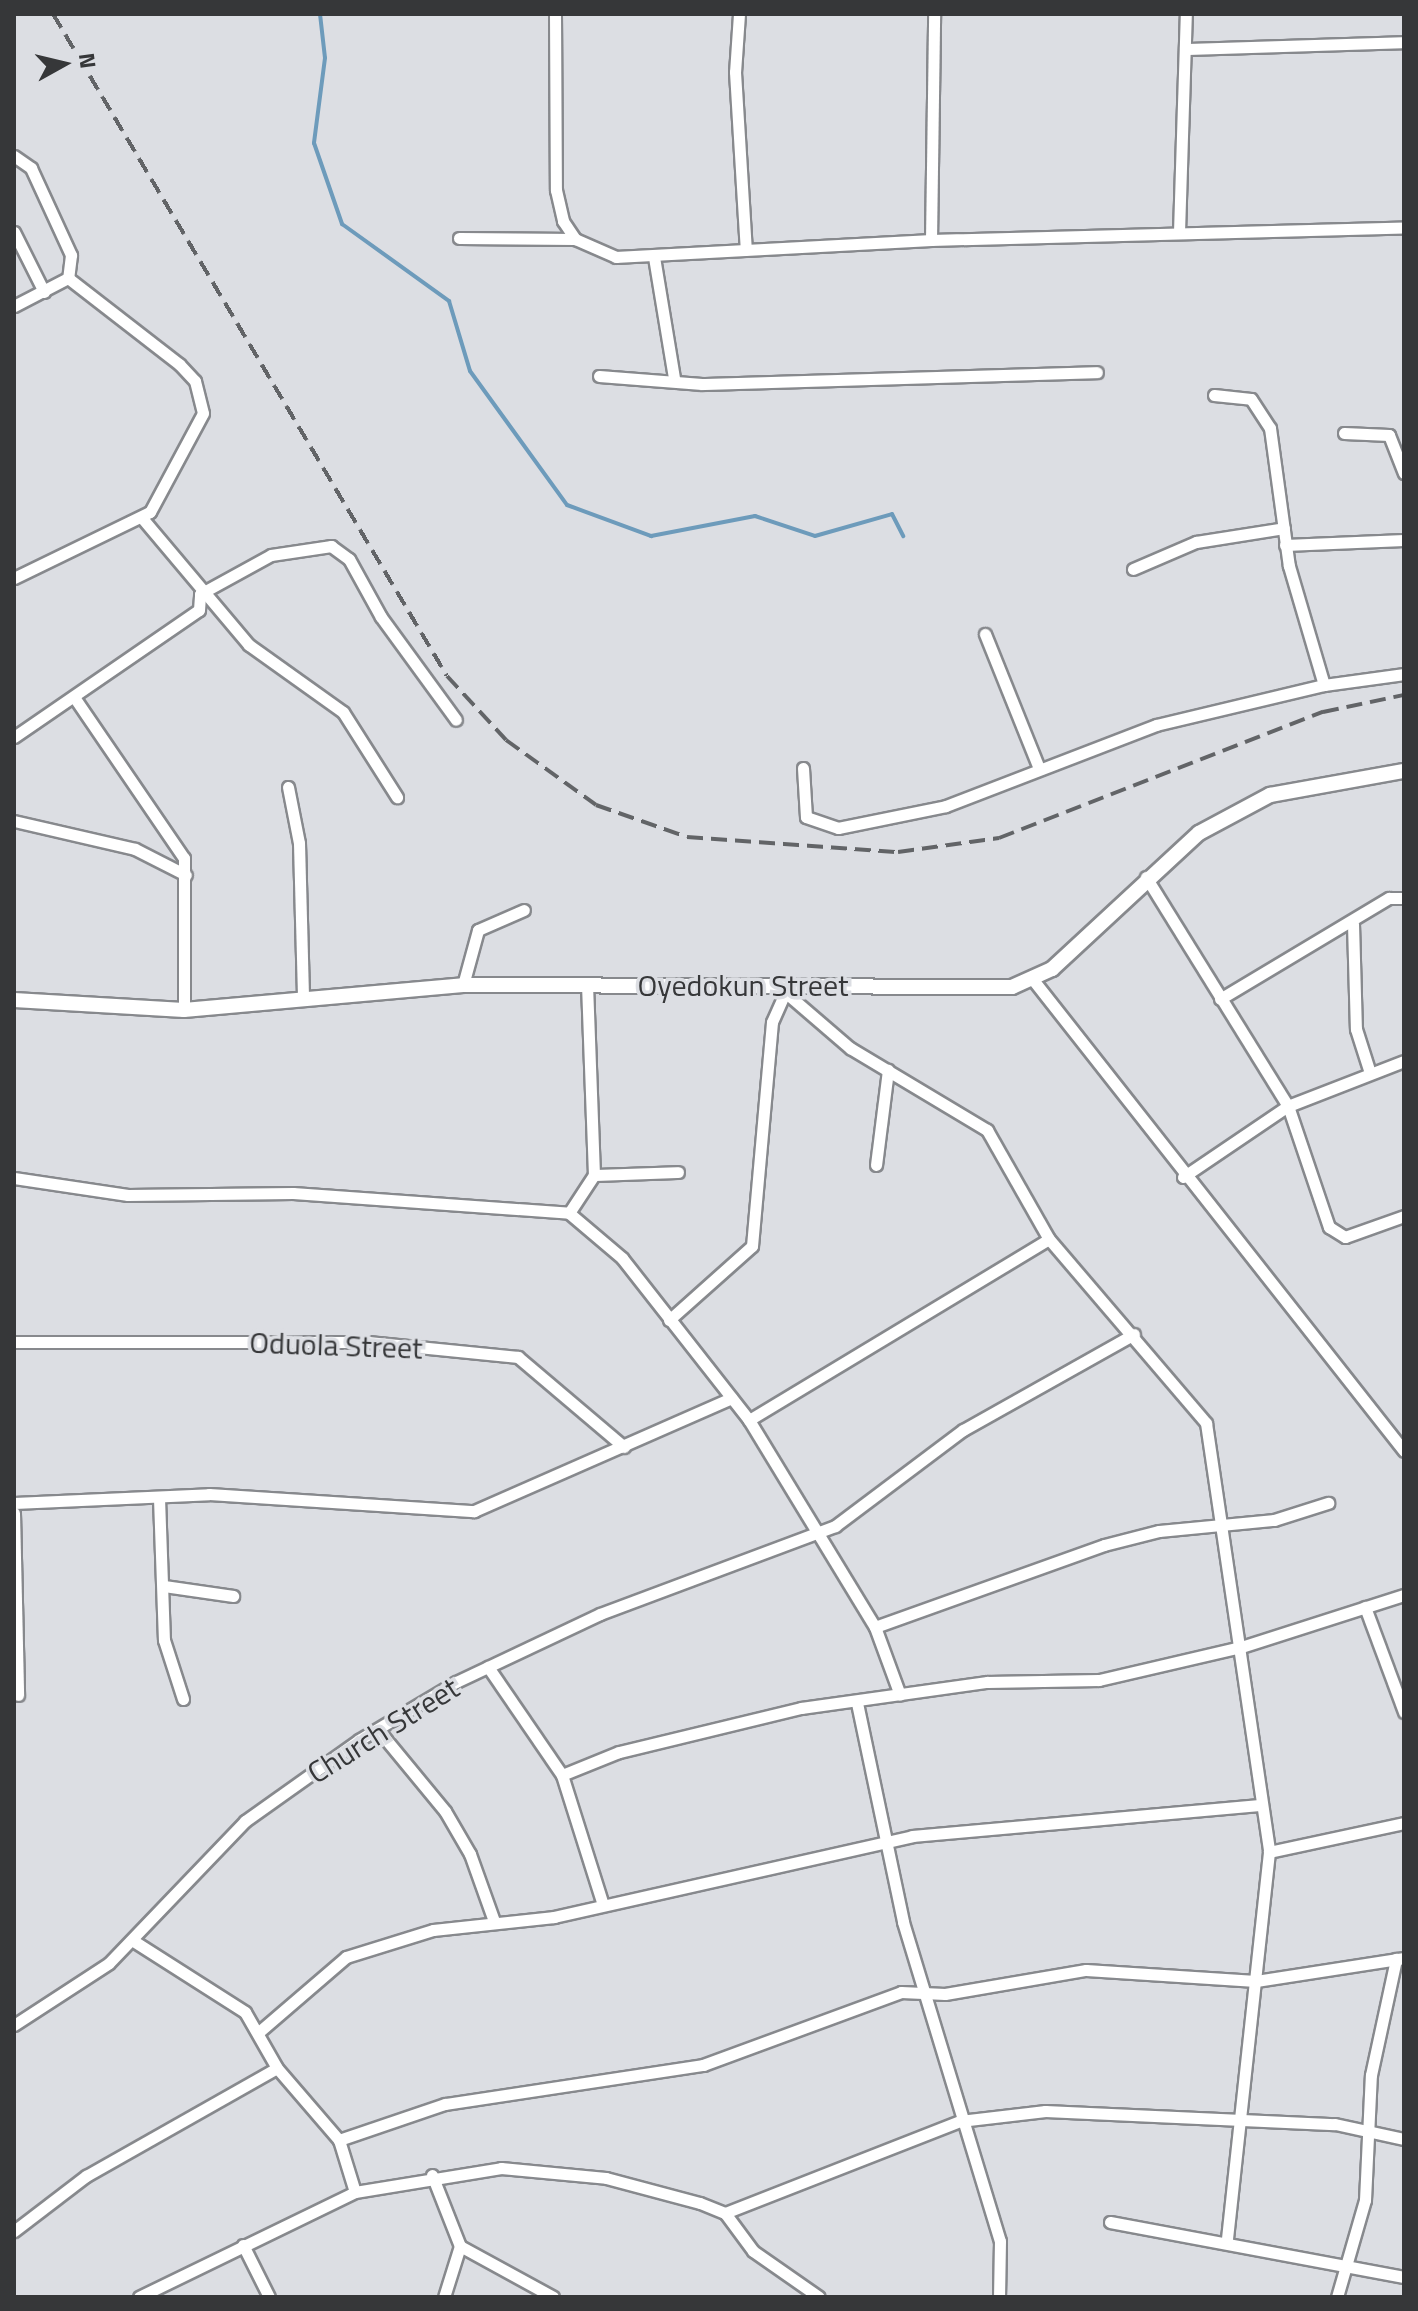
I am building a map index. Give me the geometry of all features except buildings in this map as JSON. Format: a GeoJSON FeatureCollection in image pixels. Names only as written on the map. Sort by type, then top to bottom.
{"type":"FeatureCollection","features":[{"type":"Feature","properties":{"kind":"street"},"geometry":{"type":"LineString","coordinates":[[555,14],[556,190],[575,239]]}},
{"type":"Feature","properties":{"kind":"street"},"geometry":{"type":"LineString","coordinates":[[739,14],[735,72],[746,250]]}},
{"type":"Feature","properties":{"kind":"street"},"geometry":{"type":"LineString","coordinates":[[931,240],[934,14]]}},
{"type":"Feature","properties":{"kind":"street"},"geometry":{"type":"LineString","coordinates":[[1179,232],[1186,14]]}},
{"type":"Feature","properties":{"kind":"street"},"geometry":{"type":"LineString","coordinates":[[1185,49],[1404,42]]}},
{"type":"Feature","properties":{"kind":"street"},"geometry":{"type":"LineString","coordinates":[[14,156],[31,168],[71,255],[68,278]]}},
{"type":"Feature","properties":{"kind":"street"},"geometry":{"type":"LineString","coordinates":[[459,238],[575,239],[616,257],[654,257],[931,240],[1404,228]]}},
{"type":"Feature","properties":{"kind":"street"},"geometry":{"type":"LineString","coordinates":[[14,232],[44,292]]}},
{"type":"Feature","properties":{"kind":"street"},"geometry":{"type":"LineString","coordinates":[[654,257],[674,378]]}},
{"type":"Feature","properties":{"kind":"street"},"geometry":{"type":"LineString","coordinates":[[14,306],[68,278]]}},
{"type":"Feature","properties":{"kind":"street"},"geometry":{"type":"LineString","coordinates":[[14,578],[142,518],[203,413],[203,397],[154,341],[68,278]]}},
{"type":"Feature","properties":{"kind":"street"},"geometry":{"type":"LineString","coordinates":[[599,376],[674,378],[702,384],[1097,372]]}},
{"type":"Feature","properties":{"kind":"street"},"geometry":{"type":"LineString","coordinates":[[1214,395],[1237,394],[1259,406],[1280,469],[1285,545],[1324,685]]}},
{"type":"Feature","properties":{"kind":"street"},"geometry":{"type":"LineString","coordinates":[[1344,433],[1389,435],[1404,473]]}},
{"type":"Feature","properties":{"kind":"street"},"geometry":{"type":"LineString","coordinates":[[142,518],[200,594],[249,645],[343,712],[397,797]]}},
{"type":"Feature","properties":{"kind":"street"},"geometry":{"type":"LineString","coordinates":[[1133,569],[1196,542],[1284,528]]}},
{"type":"Feature","properties":{"kind":"street"},"geometry":{"type":"LineString","coordinates":[[1285,545],[1404,540]]}},
{"type":"Feature","properties":{"kind":"street"},"geometry":{"type":"LineString","coordinates":[[200,594],[271,555],[342,551],[456,720]]}},
{"type":"Feature","properties":{"kind":"street"},"geometry":{"type":"LineString","coordinates":[[14,737],[199,610],[200,594]]}},
{"type":"Feature","properties":{"kind":"street"},"geometry":{"type":"LineString","coordinates":[[985,634],[1038,766]]}},
{"type":"Feature","properties":{"kind":"street"},"geometry":{"type":"LineString","coordinates":[[803,768],[801,807],[827,829],[946,806],[1038,766],[1156,725],[1324,685],[1404,674]]}},
{"type":"Feature","properties":{"kind":"street"},"geometry":{"type":"LineString","coordinates":[[74,697],[167,824],[186,875],[184,1010]]}},
{"type":"Feature","properties":{"kind":"street"},"geometry":{"type":"LineString","coordinates":[[1404,771],[1270,795],[1199,833],[1146,877],[1034,981],[1183,1177],[1404,1451]]}},
{"type":"Feature","properties":{"kind":"street"},"geometry":{"type":"LineString","coordinates":[[288,787],[299,843],[303,1000]]}},
{"type":"Feature","properties":{"kind":"street"},"geometry":{"type":"LineString","coordinates":[[14,821],[135,849],[186,875]]}},
{"type":"Feature","properties":{"kind":"street"},"geometry":{"type":"LineString","coordinates":[[1146,877],[1288,1106],[1329,1227],[1345,1237],[1404,1216]]}},
{"type":"Feature","properties":{"kind":"street"},"geometry":{"type":"LineString","coordinates":[[1220,999],[1353,924],[1389,898],[1404,898]]}},
{"type":"Feature","properties":{"kind":"street"},"geometry":{"type":"LineString","coordinates":[[463,985],[478,930],[524,910]]}},
{"type":"Feature","properties":{"kind":"street"},"geometry":{"type":"LineString","coordinates":[[1353,924],[1356,1029],[1370,1073]]}},
{"type":"Feature","properties":{"kind":"street","name":"Oyedokun Street"},"geometry":{"type":"LineString","coordinates":[[14,1000],[184,1010],[463,985],[772,984],[984,990],[1034,981]]}},
{"type":"Feature","properties":{"kind":"street"},"geometry":{"type":"LineString","coordinates":[[772,984],[787,989],[850,1048],[987,1130],[1049,1239],[1134,1334],[1206,1423],[1225,1524],[1260,1805],[1269,1852],[1227,2241]]}},
{"type":"Feature","properties":{"kind":"street"},"geometry":{"type":"LineString","coordinates":[[569,1213],[594,1175],[587,985]]}},
{"type":"Feature","properties":{"kind":"street"},"geometry":{"type":"LineString","coordinates":[[669,1320],[752,1246],[772,1022],[787,989]]}},
{"type":"Feature","properties":{"kind":"street"},"geometry":{"type":"LineString","coordinates":[[1183,1177],[1288,1106],[1404,1061]]}},
{"type":"Feature","properties":{"kind":"street"},"geometry":{"type":"LineString","coordinates":[[876,1165],[888,1070]]}},
{"type":"Feature","properties":{"kind":"street"},"geometry":{"type":"LineString","coordinates":[[594,1175],[678,1172]]}},
{"type":"Feature","properties":{"kind":"street"},"geometry":{"type":"LineString","coordinates":[[14,1178],[128,1195],[293,1193],[569,1213],[622,1258],[749,1420],[875,1627],[900,1695]]}},
{"type":"Feature","properties":{"kind":"street"},"geometry":{"type":"LineString","coordinates":[[749,1420],[1049,1239]]}},
{"type":"Feature","properties":{"kind":"street","name":"Church Street"},"geometry":{"type":"LineString","coordinates":[[14,2025],[132,1940],[245,1821],[379,1731],[488,1667],[655,1590],[855,1515],[963,1430],[1134,1334]]}},
{"type":"Feature","properties":{"kind":"street","name":"Oduola Street"},"geometry":{"type":"LineString","coordinates":[[14,1342],[368,1342],[518,1357],[624,1447]]}},
{"type":"Feature","properties":{"kind":"street"},"geometry":{"type":"LineString","coordinates":[[14,1503],[209,1494],[474,1511],[731,1398]]}},
{"type":"Feature","properties":{"kind":"street"},"geometry":{"type":"LineString","coordinates":[[159,1498],[164,1640],[183,1699]]}},
{"type":"Feature","properties":{"kind":"street"},"geometry":{"type":"LineString","coordinates":[[875,1627],[1104,1545],[1225,1524],[1304,1515],[1328,1503]]}},
{"type":"Feature","properties":{"kind":"street"},"geometry":{"type":"LineString","coordinates":[[14,1513],[18,1695]]}},
{"type":"Feature","properties":{"kind":"street"},"geometry":{"type":"LineString","coordinates":[[164,1586],[233,1596]]}},
{"type":"Feature","properties":{"kind":"street"},"geometry":{"type":"LineString","coordinates":[[562,1775],[619,1752],[801,1708],[857,1703],[987,1682],[1099,1680],[1241,1647],[1404,1595]]}},
{"type":"Feature","properties":{"kind":"street"},"geometry":{"type":"LineString","coordinates":[[1365,1607],[1404,1712]]}},
{"type":"Feature","properties":{"kind":"street"},"geometry":{"type":"LineString","coordinates":[[488,1667],[562,1775],[603,1905]]}},
{"type":"Feature","properties":{"kind":"street"},"geometry":{"type":"LineString","coordinates":[[857,1703],[885,1845],[960,2121],[1000,2241],[999,2297]]}},
{"type":"Feature","properties":{"kind":"street"},"geometry":{"type":"LineString","coordinates":[[379,1731],[445,1811],[470,1854],[494,1921]]}},
{"type":"Feature","properties":{"kind":"street"},"geometry":{"type":"LineString","coordinates":[[260,2031],[346,1957],[494,1921],[603,1905],[885,1845],[1260,1805]]}},
{"type":"Feature","properties":{"kind":"street"},"geometry":{"type":"LineString","coordinates":[[1269,1852],[1404,1823]]}},
{"type":"Feature","properties":{"kind":"street"},"geometry":{"type":"LineString","coordinates":[[132,1940],[245,2012],[260,2031],[277,2068],[339,2140],[355,2192]]}},
{"type":"Feature","properties":{"kind":"street"},"geometry":{"type":"LineString","coordinates":[[339,2140],[445,2104],[703,2065],[815,2028],[871,2000],[1086,1970],[1256,1981],[1400,1958],[1367,2132],[1365,2200],[1344,2264],[1337,2297]]}},
{"type":"Feature","properties":{"kind":"street"},"geometry":{"type":"LineString","coordinates":[[14,2231],[86,2176],[277,2068]]}},
{"type":"Feature","properties":{"kind":"street"},"geometry":{"type":"LineString","coordinates":[[725,2213],[960,2121],[1097,2110],[1367,2132],[1404,2139]]}},
{"type":"Feature","properties":{"kind":"street"},"geometry":{"type":"LineString","coordinates":[[139,2297],[355,2192],[432,2175],[501,2168],[606,2178],[725,2213],[753,2251],[819,2297]]}},
{"type":"Feature","properties":{"kind":"street"},"geometry":{"type":"LineString","coordinates":[[432,2175],[460,2246],[444,2297]]}},
{"type":"Feature","properties":{"kind":"street"},"geometry":{"type":"LineString","coordinates":[[1110,2222],[1227,2241],[1404,2277]]}},
{"type":"Feature","properties":{"kind":"street"},"geometry":{"type":"LineString","coordinates":[[243,2245],[269,2297]]}},
{"type":"Feature","properties":{"kind":"street"},"geometry":{"type":"LineString","coordinates":[[460,2246],[553,2297]]}},
{"type":"Feature","properties":{"kind":"waterway"},"geometry":{"type":"LineString","coordinates":[[320,14],[325,58],[314,143],[342,224],[449,301],[470,371],[567,505],[651,536],[755,516],[815,536],[892,514],[903,536]]}},
{"type":"Feature","properties":{"kind":"railway"},"geometry":{"type":"LineString","coordinates":[[53,14],[447,676],[506,740],[596,805],[687,837],[898,852],[999,838],[1323,712],[1404,695]]}}]}
